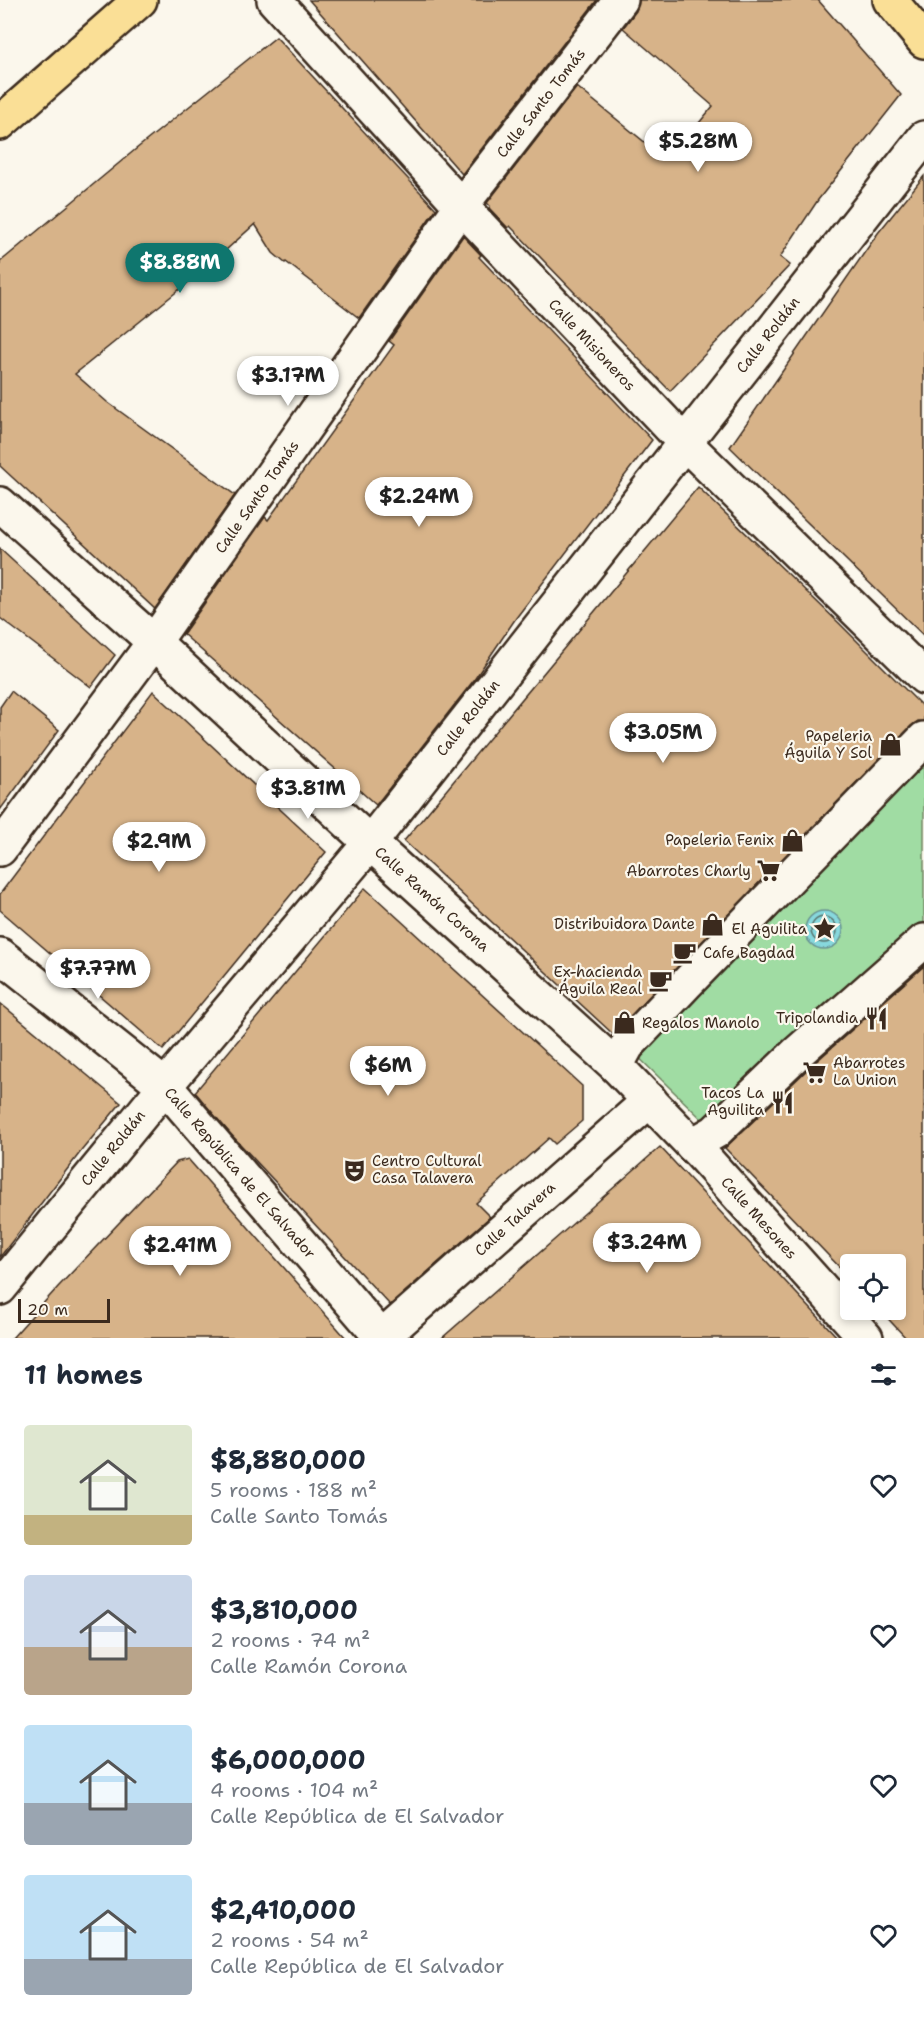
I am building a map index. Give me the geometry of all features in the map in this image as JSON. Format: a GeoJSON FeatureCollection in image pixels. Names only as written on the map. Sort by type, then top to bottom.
{"type":"FeatureCollection","features":[{"type":"Feature","properties":{"kind":"main road"},"geometry":{"type":"LineString","coordinates":[[0,123],[140,0]]}},
{"type":"Feature","properties":{"kind":"main road"},"geometry":{"type":"LineString","coordinates":[[890,0],[924,42]]}},
{"type":"Feature","properties":{"kind":"street","name":"Calle Misioneros"},"geometry":{"type":"LineString","coordinates":[[274,0],[461,206],[684,442],[924,677]]}},
{"type":"Feature","properties":{"kind":"street","name":"Calle Santo Tomás"},"geometry":{"type":"LineString","coordinates":[[0,849],[154,642],[461,206],[621,0]]}},
{"type":"Feature","properties":{"kind":"street","name":"Calle Roldán"},"geometry":{"type":"LineString","coordinates":[[0,1288],[165,1086],[370,843],[924,138]]}},
{"type":"Feature","properties":{"kind":"street","name":"Calle Ramón Corona"},"geometry":{"type":"LineString","coordinates":[[0,504],[154,642],[370,843],[616,1066],[650,1100]]}},
{"type":"Feature","properties":{"kind":"street"},"geometry":{"type":"LineString","coordinates":[[616,1066],[627,1046],[924,739]]}},
{"type":"Feature","properties":{"kind":"street"},"geometry":{"type":"LineString","coordinates":[[692,1145],[715,1132],[797,1053],[924,941]]}},
{"type":"Feature","properties":{"kind":"street","name":"Calle República de El Salvador"},"geometry":{"type":"LineString","coordinates":[[0,955],[165,1086],[381,1338]]}},
{"type":"Feature","properties":{"kind":"street","name":"Calle Mesones"},"geometry":{"type":"LineString","coordinates":[[650,1100],[866,1338]]}},
{"type":"Feature","properties":{"kind":"street","name":"Calle Talavera"},"geometry":{"type":"LineString","coordinates":[[381,1338],[650,1100]]}},
{"type":"Feature","properties":{"kind":"green space"},"geometry":{"type":"Polygon","coordinates":[[[924,739],[924,941],[715,1132],[627,1046],[924,739]]]}},
{"type":"Feature","properties":{"kind":"water"},"geometry":{"type":"Polygon","coordinates":[[[824,911],[837,917],[843,930],[837,943],[824,949],[811,943],[805,930],[811,917],[824,911]]]}},
{"type":"Feature","properties":{"kind":"building"},"geometry":{"type":"Polygon","coordinates":[[[309,0],[597,0],[462,174],[309,0]]]}},
{"type":"Feature","properties":{"kind":"building"},"geometry":{"type":"Polygon","coordinates":[[[639,0],[818,0],[901,95],[818,200],[780,257],[790,265],[670,391],[510,226],[508,228],[487,203],[577,87],[663,157],[680,146],[713,106],[623,28],[636,11],[639,0]]]}},
{"type":"Feature","properties":{"kind":"building"},"geometry":{"type":"Polygon","coordinates":[[[276,37],[436,209],[359,318],[273,253],[255,224],[206,268],[75,374],[107,402],[235,495],[155,609],[0,466],[0,262],[276,37]]]}},
{"type":"Feature","properties":{"kind":"building"},"geometry":{"type":"Polygon","coordinates":[[[924,176],[924,636],[730,447],[878,233],[924,176]]]}},
{"type":"Feature","properties":{"kind":"building"},"geometry":{"type":"Polygon","coordinates":[[[463,236],[481,255],[479,257],[652,440],[516,618],[474,680],[376,805],[183,634],[265,517],[268,520],[394,345],[389,341],[463,236]]]}},
{"type":"Feature","properties":{"kind":"building"},"geometry":{"type":"Polygon","coordinates":[[[698,487],[924,708],[924,721],[918,721],[911,726],[613,1034],[404,841],[698,487]]]}},
{"type":"Feature","properties":{"kind":"building"},"geometry":{"type":"Polygon","coordinates":[[[0,549],[115,655],[91,687],[0,618],[0,549]]]}},
{"type":"Feature","properties":{"kind":"building"},"geometry":{"type":"Polygon","coordinates":[[[11,691],[59,730],[0,810],[0,707],[11,691]]]}},
{"type":"Feature","properties":{"kind":"building"},"geometry":{"type":"Polygon","coordinates":[[[153,691],[326,852],[163,1050],[0,910],[0,894],[153,691]]]}},
{"type":"Feature","properties":{"kind":"building"},"geometry":{"type":"Polygon","coordinates":[[[365,888],[582,1086],[582,1121],[555,1144],[549,1138],[476,1203],[490,1217],[390,1305],[226,1129],[195,1092],[365,888]]]}},
{"type":"Feature","properties":{"kind":"building"},"geometry":{"type":"Polygon","coordinates":[[[924,966],[924,1338],[906,1338],[889,1320],[906,1320],[906,1254],[840,1254],[840,1268],[725,1148],[810,1067],[924,966]]]}},
{"type":"Feature","properties":{"kind":"building"},"geometry":{"type":"Polygon","coordinates":[[[0,1003],[121,1103],[0,1257],[0,1003]]]}},
{"type":"Feature","properties":{"kind":"building"},"geometry":{"type":"Polygon","coordinates":[[[660,1147],[838,1338],[442,1338],[561,1234],[660,1147]]]}},
{"type":"Feature","properties":{"kind":"building"},"geometry":{"type":"Polygon","coordinates":[[[188,1159],[346,1338],[12,1338],[177,1162],[188,1159]]]}},
{"type":"Feature","properties":{"kind":"place","name":"Papeleria Águila Y Sol"},"geometry":{"type":"Point","coordinates":[890,745]}},
{"type":"Feature","properties":{"kind":"place","name":"Papeleria Fenix"},"geometry":{"type":"Point","coordinates":[792,840]}},
{"type":"Feature","properties":{"kind":"place","name":"Abarrotes Charly"},"geometry":{"type":"Point","coordinates":[769,871]}},
{"type":"Feature","properties":{"kind":"place","name":"Distribuidora Dante"},"geometry":{"type":"Point","coordinates":[713,924]}},
{"type":"Feature","properties":{"kind":"place","name":"El Aguilita"},"geometry":{"type":"Point","coordinates":[825,929]}},
{"type":"Feature","properties":{"kind":"place","name":"Cafe Bagdad"},"geometry":{"type":"Point","coordinates":[685,953]}},
{"type":"Feature","properties":{"kind":"place","name":"Ex-hacienda Águila Real"},"geometry":{"type":"Point","coordinates":[660,981]}},
{"type":"Feature","properties":{"kind":"place","name":"Tripolandia"},"geometry":{"type":"Point","coordinates":[876,1018]}},
{"type":"Feature","properties":{"kind":"place","name":"Regalos Manolo"},"geometry":{"type":"Point","coordinates":[624,1023]}},
{"type":"Feature","properties":{"kind":"place","name":"Abarrotes La Union"},"geometry":{"type":"Point","coordinates":[815,1072]}},
{"type":"Feature","properties":{"kind":"place","name":"Tacos La Aguilita"},"geometry":{"type":"Point","coordinates":[782,1102]}},
{"type":"Feature","properties":{"kind":"place","name":"Centro Cultural Casa Talavera"},"geometry":{"type":"Point","coordinates":[354,1170]}}]}
